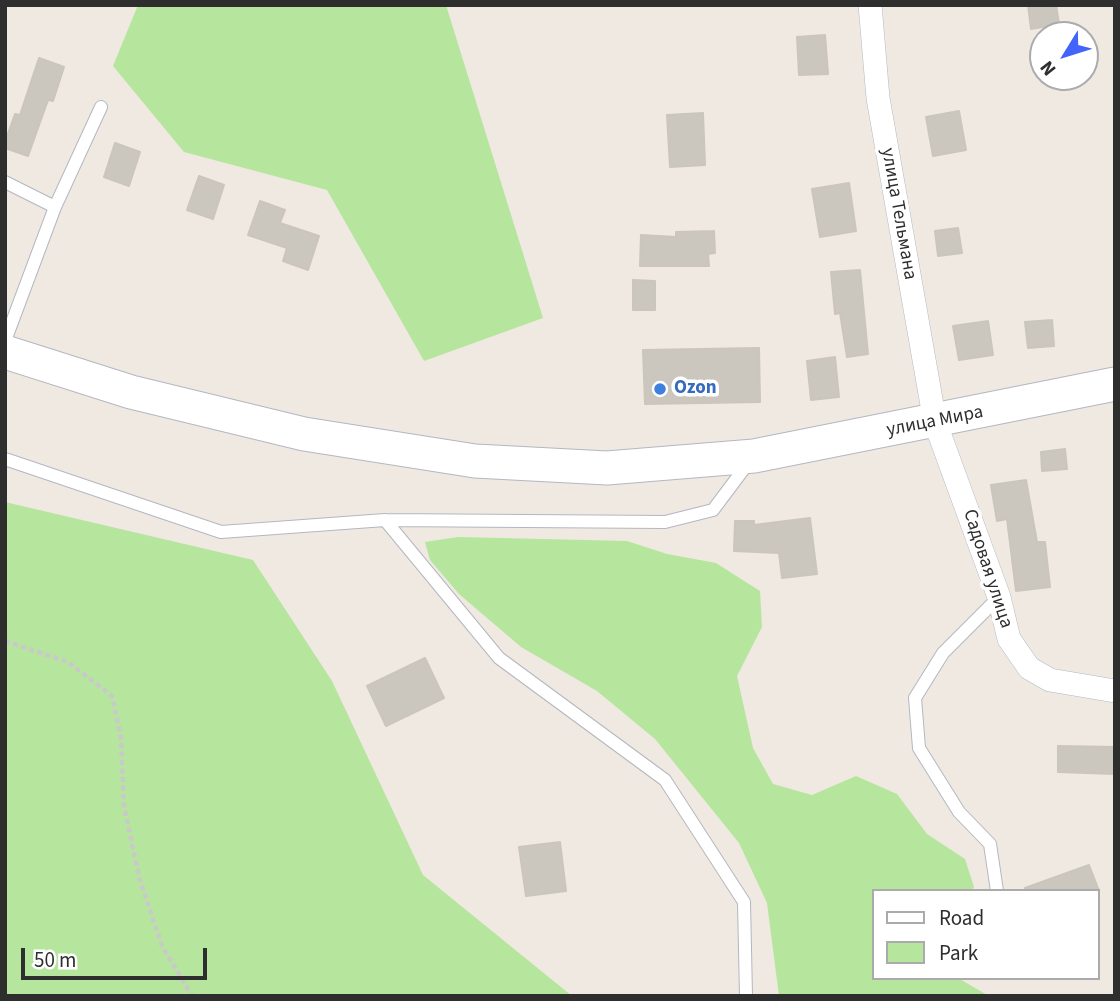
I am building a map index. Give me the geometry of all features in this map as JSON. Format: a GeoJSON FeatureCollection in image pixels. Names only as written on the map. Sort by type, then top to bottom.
{"type":"FeatureCollection","features":[{"type":"Feature","properties":{"kind":"main road","name":"улица Мира"},"geometry":{"type":"LineString","coordinates":[[5,352],[131,392],[303,434],[475,461],[607,467],[754,456],[1115,384]]}},
{"type":"Feature","properties":{"kind":"street","name":"улица Тельмана"},"geometry":{"type":"LineString","coordinates":[[870,5],[877,98],[935,422]]}},
{"type":"Feature","properties":{"kind":"street","name":"Садовая улица"},"geometry":{"type":"LineString","coordinates":[[935,422],[999,597],[1009,639],[1029,668],[1050,680],[1115,691]]}},
{"type":"Feature","properties":{"kind":"lane"},"geometry":{"type":"LineString","coordinates":[[5,341],[55,207],[101,107]]}},
{"type":"Feature","properties":{"kind":"lane"},"geometry":{"type":"LineString","coordinates":[[5,182],[55,207]]}},
{"type":"Feature","properties":{"kind":"lane"},"geometry":{"type":"LineString","coordinates":[[5,459],[221,532],[385,520],[665,522],[713,510],[754,456]]}},
{"type":"Feature","properties":{"kind":"lane"},"geometry":{"type":"LineString","coordinates":[[385,520],[499,658],[665,780],[744,902],[746,996]]}},
{"type":"Feature","properties":{"kind":"lane"},"geometry":{"type":"LineString","coordinates":[[997,889],[990,844],[959,812],[919,748],[915,698],[943,653],[999,597]]}},
{"type":"Feature","properties":{"kind":"path"},"geometry":{"type":"LineString","coordinates":[[5,641],[68,662],[112,696],[121,738],[124,806],[139,877],[162,946],[192,996]]}},
{"type":"Feature","properties":{"kind":"green space"},"geometry":{"type":"Polygon","coordinates":[[[138,5],[446,5],[543,318],[424,361],[327,190],[184,152],[113,66],[138,5]]]}},
{"type":"Feature","properties":{"kind":"green space"},"geometry":{"type":"Polygon","coordinates":[[[5,502],[253,560],[332,681],[423,875],[572,996],[5,996],[5,502]]]}},
{"type":"Feature","properties":{"kind":"green space"},"geometry":{"type":"Polygon","coordinates":[[[458,537],[627,541],[667,554],[716,563],[760,591],[762,627],[737,676],[753,748],[773,784],[812,795],[856,776],[897,794],[927,834],[965,859],[974,887],[872,889],[872,980],[961,980],[989,996],[779,996],[767,903],[739,843],[655,739],[597,691],[521,647],[459,594],[430,560],[425,542],[458,537]]]}},
{"type":"Feature","properties":{"kind":"building"},"geometry":{"type":"Polygon","coordinates":[[[1028,5],[1056,5],[1059,21],[1030,21],[1028,5]]]}},
{"type":"Feature","properties":{"kind":"building"},"geometry":{"type":"Polygon","coordinates":[[[825,35],[828,74],[799,75],[797,37],[825,35]]]}},
{"type":"Feature","properties":{"kind":"building"},"geometry":{"type":"Polygon","coordinates":[[[39,58],[64,67],[53,101],[48,100],[28,156],[5,148],[5,142],[15,114],[20,115],[39,58]]]}},
{"type":"Feature","properties":{"kind":"building"},"geometry":{"type":"Polygon","coordinates":[[[959,111],[966,150],[933,156],[926,117],[959,111]]]}},
{"type":"Feature","properties":{"kind":"building"},"geometry":{"type":"Polygon","coordinates":[[[703,113],[705,165],[670,167],[667,115],[703,113]]]}},
{"type":"Feature","properties":{"kind":"building"},"geometry":{"type":"Polygon","coordinates":[[[115,143],[140,152],[129,186],[104,177],[115,143]]]}},
{"type":"Feature","properties":{"kind":"building"},"geometry":{"type":"Polygon","coordinates":[[[199,176],[224,185],[213,219],[187,210],[199,176]]]}},
{"type":"Feature","properties":{"kind":"building"},"geometry":{"type":"Polygon","coordinates":[[[849,183],[856,231],[820,237],[812,189],[849,183]]]}},
{"type":"Feature","properties":{"kind":"building"},"geometry":{"type":"Polygon","coordinates":[[[260,201],[285,210],[280,223],[319,236],[308,270],[283,261],[287,248],[248,235],[260,201]]]}},
{"type":"Feature","properties":{"kind":"building"},"geometry":{"type":"Polygon","coordinates":[[[958,228],[962,253],[938,256],[935,231],[958,228]]]}},
{"type":"Feature","properties":{"kind":"building"},"geometry":{"type":"Polygon","coordinates":[[[714,231],[715,253],[708,254],[709,266],[640,266],[641,235],[676,237],[676,232],[714,231]]]}},
{"type":"Feature","properties":{"kind":"building"},"geometry":{"type":"Polygon","coordinates":[[[860,270],[868,354],[847,357],[840,313],[835,314],[831,272],[860,270]]]}},
{"type":"Feature","properties":{"kind":"building"},"geometry":{"type":"Polygon","coordinates":[[[633,280],[655,281],[655,310],[633,310],[633,280]]]}},
{"type":"Feature","properties":{"kind":"building"},"geometry":{"type":"Polygon","coordinates":[[[1052,320],[1054,346],[1028,348],[1025,322],[1052,320]]]}},
{"type":"Feature","properties":{"kind":"building"},"geometry":{"type":"Polygon","coordinates":[[[988,321],[993,355],[959,360],[953,326],[988,321]]]}},
{"type":"Feature","properties":{"kind":"building"},"geometry":{"type":"Polygon","coordinates":[[[759,348],[760,402],[645,404],[643,350],[759,348]]]}},
{"type":"Feature","properties":{"kind":"building"},"geometry":{"type":"Polygon","coordinates":[[[835,357],[839,397],[811,400],[807,361],[835,357]]]}},
{"type":"Feature","properties":{"kind":"building"},"geometry":{"type":"Polygon","coordinates":[[[1065,449],[1067,469],[1042,471],[1041,452],[1065,449]]]}},
{"type":"Feature","properties":{"kind":"building"},"geometry":{"type":"Polygon","coordinates":[[[1026,480],[1037,542],[1045,542],[1050,587],[1016,591],[1007,519],[997,521],[991,485],[1026,480]]]}},
{"type":"Feature","properties":{"kind":"building"},"geometry":{"type":"Polygon","coordinates":[[[810,518],[817,574],[782,578],[779,553],[734,551],[735,521],[754,521],[754,525],[810,518]]]}},
{"type":"Feature","properties":{"kind":"building"},"geometry":{"type":"Polygon","coordinates":[[[425,658],[444,698],[386,726],[367,686],[425,658]]]}},
{"type":"Feature","properties":{"kind":"building"},"geometry":{"type":"Polygon","coordinates":[[[1058,746],[1115,747],[1115,774],[1058,772],[1058,746]]]}},
{"type":"Feature","properties":{"kind":"building"},"geometry":{"type":"Polygon","coordinates":[[[560,842],[566,891],[526,896],[519,847],[560,842]]]}},
{"type":"Feature","properties":{"kind":"building"},"geometry":{"type":"Polygon","coordinates":[[[1089,865],[1098,889],[1025,889],[1089,865]]]}},
{"type":"Feature","properties":{"kind":"place","name":"Ozon"},"geometry":{"type":"Point","coordinates":[660,389]}}]}
